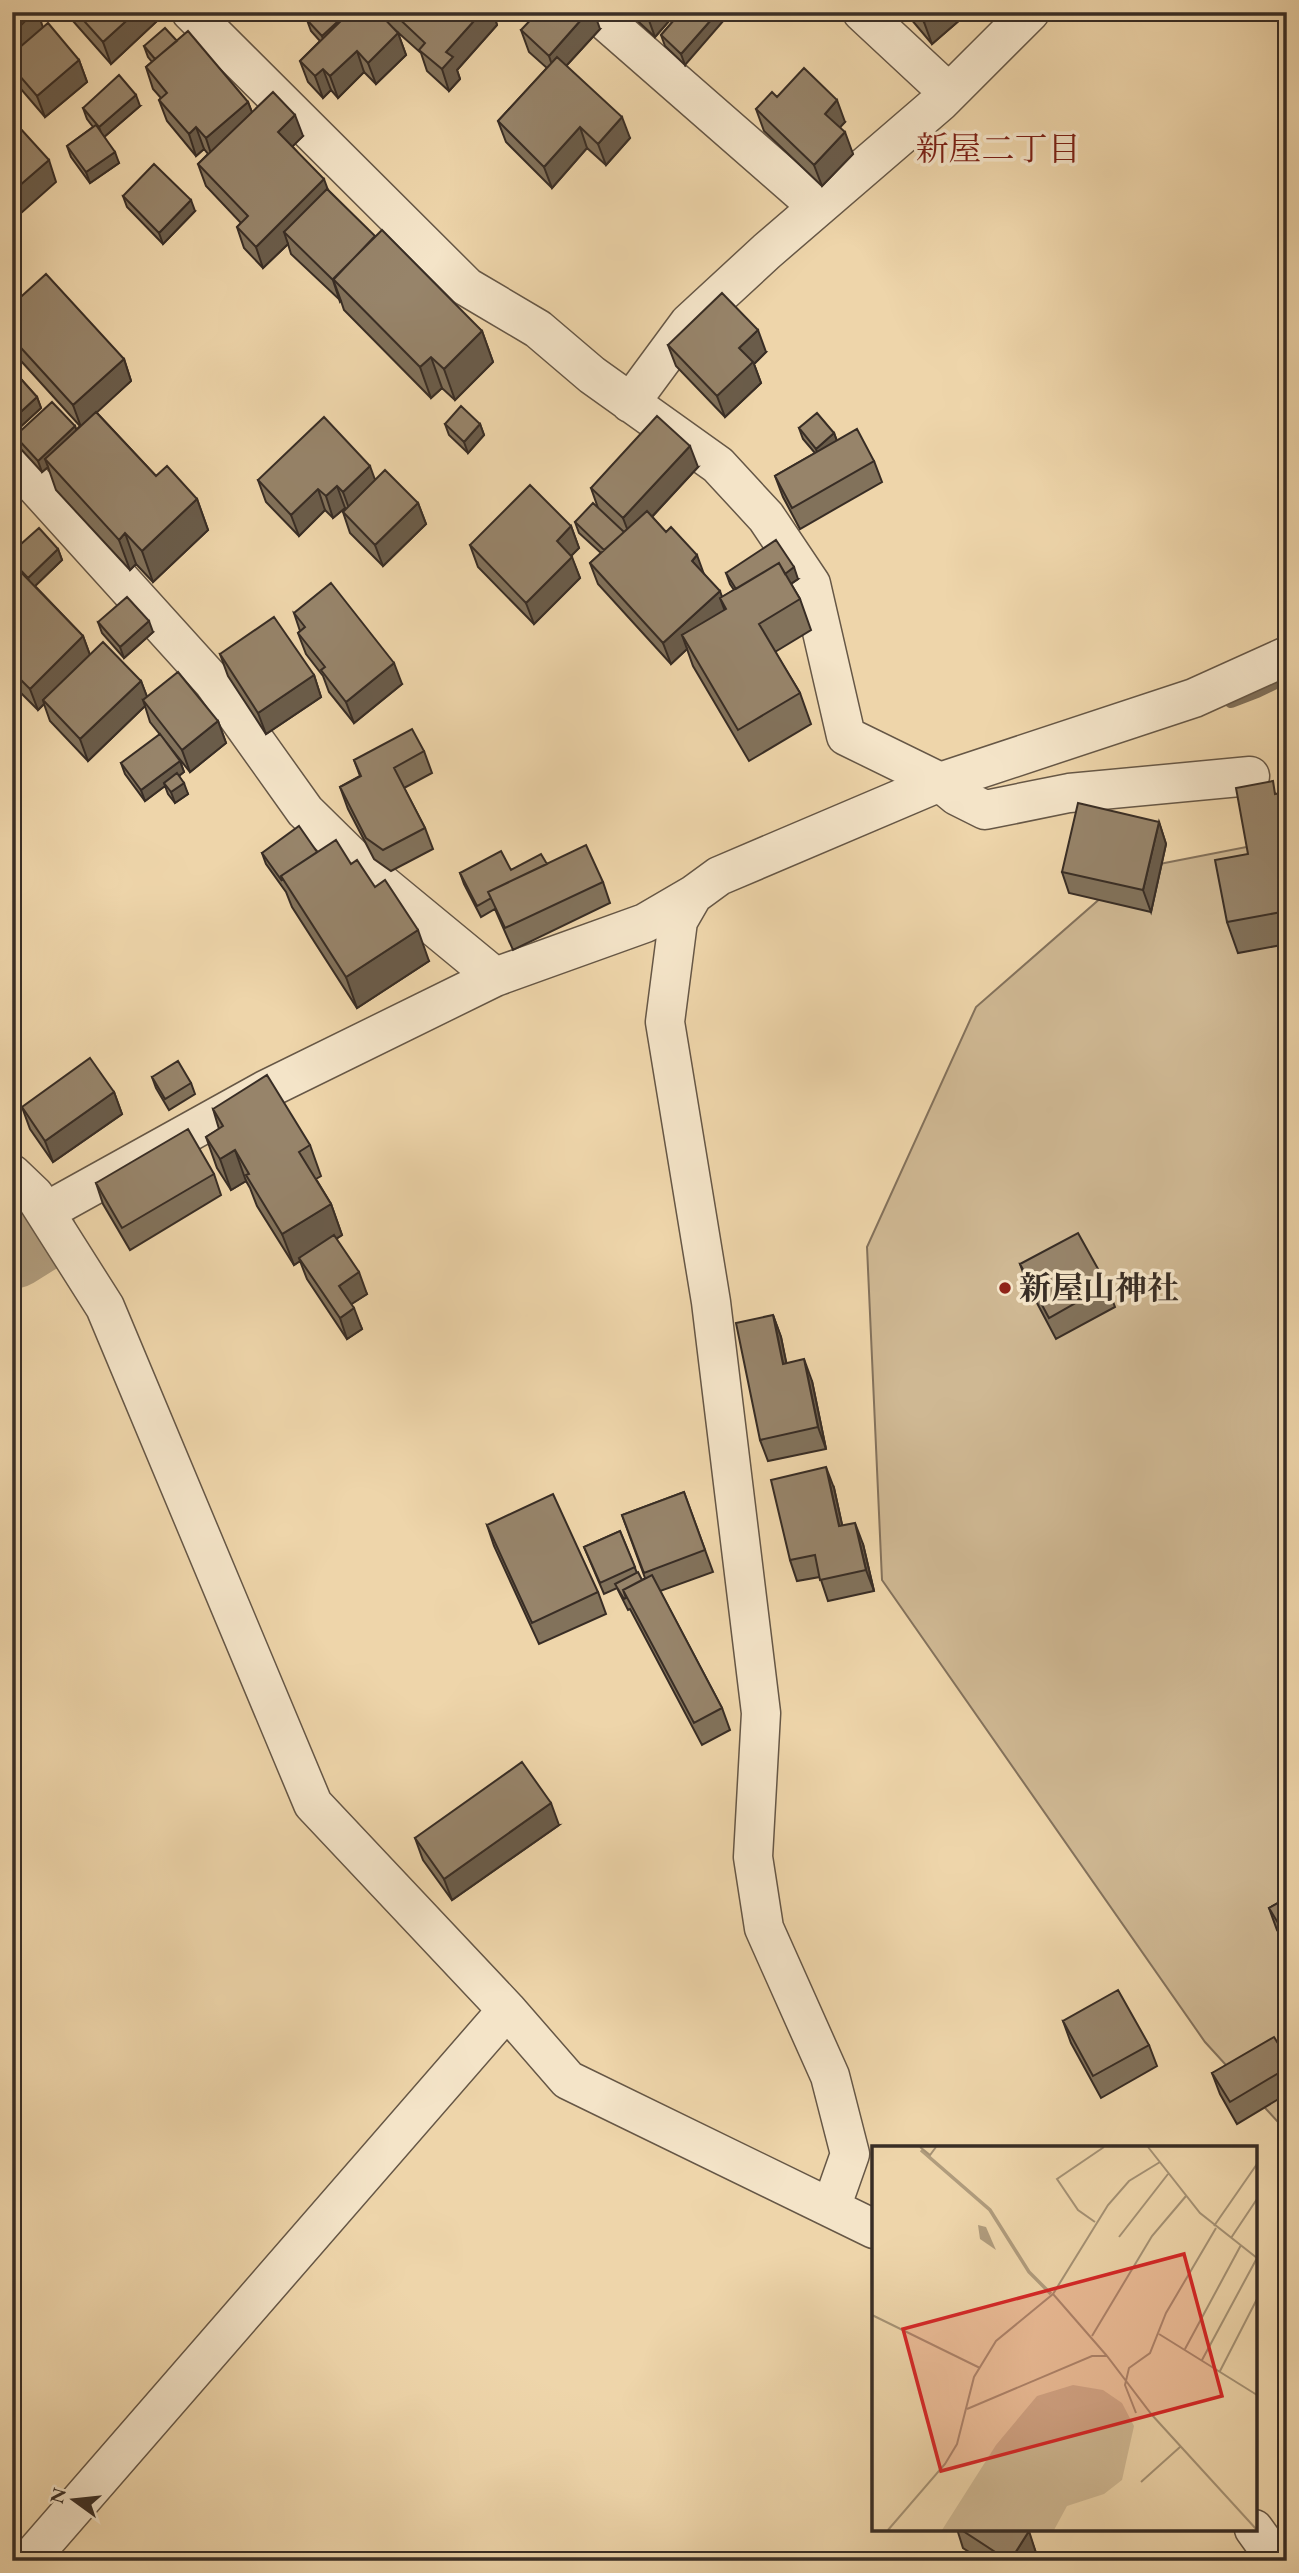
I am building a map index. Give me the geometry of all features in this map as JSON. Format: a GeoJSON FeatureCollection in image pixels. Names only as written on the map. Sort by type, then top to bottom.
{"type":"FeatureCollection","features":[{"type":"Feature","properties":{"kind":"street"},"geometry":{"type":"LineString","coordinates":[[191,12],[467,287],[538,329],[592,375],[718,465],[766,517],[811,584],[846,736],[940,782],[957,796],[985,810],[1069,793],[1250,776]]}},
{"type":"Feature","properties":{"kind":"street"},"geometry":{"type":"LineString","coordinates":[[594,12],[818,206]]}},
{"type":"Feature","properties":{"kind":"street"},"geometry":{"type":"LineString","coordinates":[[862,12],[949,93]]}},
{"type":"Feature","properties":{"kind":"street"},"geometry":{"type":"LineString","coordinates":[[630,403],[689,323],[818,206],[949,93],[1030,12]]}},
{"type":"Feature","properties":{"kind":"street"},"geometry":{"type":"LineString","coordinates":[[12,460],[213,682],[305,811],[364,869],[495,977]]}},
{"type":"Feature","properties":{"kind":"street"},"geometry":{"type":"LineString","coordinates":[[45,1212],[264,1090],[495,977],[645,923],[719,876],[940,782],[1194,698],[1287,656]]}},
{"type":"Feature","properties":{"kind":"street"},"geometry":{"type":"LineString","coordinates":[[693,895],[678,921],[665,1022],[711,1302],[761,1713],[753,1857],[764,1928],[830,2076],[850,2154],[831,2208]]}},
{"type":"Feature","properties":{"kind":"street"},"geometry":{"type":"LineString","coordinates":[[12,1174],[34,1195],[106,1307],[313,1804],[507,2010],[568,2080],[872,2228]]}},
{"type":"Feature","properties":{"kind":"street"},"geometry":{"type":"LineString","coordinates":[[28,2561],[507,2010]]}},
{"type":"Feature","properties":{"kind":"street"},"geometry":{"type":"LineString","coordinates":[[1255,2531],[1277,2561]]}},
{"type":"Feature","properties":{"kind":"shaded area"},"geometry":{"type":"Polygon","coordinates":[[[1287,839],[1287,2132],[1205,2042],[882,1580],[867,1247],[976,1007],[1134,869],[1287,839]]]}},
{"type":"Feature","properties":{"kind":"building"},"geometry":{"type":"Polygon","coordinates":[[[12,12],[34,12],[12,34],[12,12]]]}},
{"type":"Feature","properties":{"kind":"building"},"geometry":{"type":"Polygon","coordinates":[[[76,12],[136,12],[103,42],[76,12]]]}},
{"type":"Feature","properties":{"kind":"building"},"geometry":{"type":"Polygon","coordinates":[[[315,12],[348,12],[322,36],[307,20],[315,12]]]}},
{"type":"Feature","properties":{"kind":"building"},"geometry":{"type":"Polygon","coordinates":[[[350,12],[378,12],[398,33],[368,63],[357,51],[330,76],[323,69],[315,76],[300,61],[350,12]]]}},
{"type":"Feature","properties":{"kind":"building"},"geometry":{"type":"Polygon","coordinates":[[[392,12],[482,12],[446,52],[453,57],[442,69],[419,50],[425,43],[392,12]]]}},
{"type":"Feature","properties":{"kind":"building"},"geometry":{"type":"Polygon","coordinates":[[[538,12],[588,12],[549,56],[521,30],[538,12]]]}},
{"type":"Feature","properties":{"kind":"building"},"geometry":{"type":"Polygon","coordinates":[[[681,12],[718,12],[681,54],[661,35],[681,12]]]}},
{"type":"Feature","properties":{"kind":"building"},"geometry":{"type":"Polygon","coordinates":[[[915,12],[936,12],[924,22],[915,12]]]}},
{"type":"Feature","properties":{"kind":"building"},"geometry":{"type":"Polygon","coordinates":[[[48,23],[79,60],[37,96],[12,67],[12,54],[48,23]]]}},
{"type":"Feature","properties":{"kind":"building"},"geometry":{"type":"Polygon","coordinates":[[[165,28],[177,41],[155,59],[144,46],[165,28]]]}},
{"type":"Feature","properties":{"kind":"building"},"geometry":{"type":"Polygon","coordinates":[[[188,31],[248,102],[206,138],[196,127],[189,134],[159,100],[167,93],[146,67],[188,31]]]}},
{"type":"Feature","properties":{"kind":"building"},"geometry":{"type":"Polygon","coordinates":[[[557,57],[622,117],[598,144],[580,127],[544,167],[498,121],[557,57]]]}},
{"type":"Feature","properties":{"kind":"building"},"geometry":{"type":"Polygon","coordinates":[[[804,68],[837,100],[825,114],[845,132],[814,165],[756,109],[772,92],[777,97],[804,68]]]}},
{"type":"Feature","properties":{"kind":"building"},"geometry":{"type":"Polygon","coordinates":[[[119,75],[136,95],[99,127],[83,108],[119,75]]]}},
{"type":"Feature","properties":{"kind":"building"},"geometry":{"type":"Polygon","coordinates":[[[273,92],[295,115],[278,132],[324,179],[256,247],[237,227],[248,216],[198,164],[273,92]]]}},
{"type":"Feature","properties":{"kind":"building"},"geometry":{"type":"Polygon","coordinates":[[[96,125],[115,152],[86,172],[67,146],[96,125]]]}},
{"type":"Feature","properties":{"kind":"building"},"geometry":{"type":"Polygon","coordinates":[[[19,127],[49,160],[12,192],[12,131],[19,127]]]}},
{"type":"Feature","properties":{"kind":"building"},"geometry":{"type":"Polygon","coordinates":[[[154,164],[191,200],[159,233],[123,196],[154,164]]]}},
{"type":"Feature","properties":{"kind":"building"},"geometry":{"type":"Polygon","coordinates":[[[327,189],[375,236],[333,280],[284,232],[327,189]]]}},
{"type":"Feature","properties":{"kind":"building"},"geometry":{"type":"Polygon","coordinates":[[[382,230],[482,331],[444,369],[431,357],[420,367],[333,279],[382,230]]]}},
{"type":"Feature","properties":{"kind":"building"},"geometry":{"type":"Polygon","coordinates":[[[46,274],[124,359],[73,405],[12,338],[12,305],[46,274]]]}},
{"type":"Feature","properties":{"kind":"building"},"geometry":{"type":"Polygon","coordinates":[[[722,293],[758,330],[739,348],[753,362],[717,396],[668,345],[722,293]]]}},
{"type":"Feature","properties":{"kind":"building"},"geometry":{"type":"Polygon","coordinates":[[[12,369],[37,397],[13,419],[12,418],[12,369]]]}},
{"type":"Feature","properties":{"kind":"building"},"geometry":{"type":"Polygon","coordinates":[[[52,402],[75,426],[38,461],[15,436],[52,402]]]}},
{"type":"Feature","properties":{"kind":"building"},"geometry":{"type":"Polygon","coordinates":[[[461,406],[480,424],[464,442],[445,424],[461,406]]]}},
{"type":"Feature","properties":{"kind":"building"},"geometry":{"type":"Polygon","coordinates":[[[96,412],[156,476],[167,466],[197,499],[142,551],[125,533],[119,540],[45,459],[96,412]]]}},
{"type":"Feature","properties":{"kind":"building"},"geometry":{"type":"Polygon","coordinates":[[[817,413],[834,433],[816,449],[799,428],[817,413]]]}},
{"type":"Feature","properties":{"kind":"building"},"geometry":{"type":"Polygon","coordinates":[[[657,416],[690,446],[623,518],[591,488],[657,416]]]}},
{"type":"Feature","properties":{"kind":"building"},"geometry":{"type":"Polygon","coordinates":[[[324,417],[370,466],[343,492],[337,486],[326,496],[318,489],[291,515],[258,480],[324,417]]]}},
{"type":"Feature","properties":{"kind":"building"},"geometry":{"type":"Polygon","coordinates":[[[857,429],[874,461],[792,508],[775,476],[857,429]]]}},
{"type":"Feature","properties":{"kind":"building"},"geometry":{"type":"Polygon","coordinates":[[[385,470],[418,503],[375,545],[343,512],[385,470]]]}},
{"type":"Feature","properties":{"kind":"building"},"geometry":{"type":"Polygon","coordinates":[[[530,485],[571,526],[557,541],[572,557],[526,603],[470,545],[530,485]]]}},
{"type":"Feature","properties":{"kind":"building"},"geometry":{"type":"Polygon","coordinates":[[[593,503],[624,532],[604,550],[575,522],[593,503]]]}},
{"type":"Feature","properties":{"kind":"building"},"geometry":{"type":"Polygon","coordinates":[[[647,511],[666,532],[671,527],[697,555],[692,561],[720,591],[663,643],[590,563],[647,511]]]}},
{"type":"Feature","properties":{"kind":"building"},"geometry":{"type":"Polygon","coordinates":[[[39,528],[58,549],[28,578],[12,561],[12,552],[39,528]]]}},
{"type":"Feature","properties":{"kind":"building"},"geometry":{"type":"Polygon","coordinates":[[[776,540],[794,567],[785,574],[779,563],[736,589],[726,573],[776,540]]]}},
{"type":"Feature","properties":{"kind":"building"},"geometry":{"type":"Polygon","coordinates":[[[12,563],[83,636],[30,689],[12,671],[12,563]]]}},
{"type":"Feature","properties":{"kind":"building"},"geometry":{"type":"Polygon","coordinates":[[[779,563],[800,599],[759,624],[800,693],[738,730],[682,635],[726,609],[720,598],[779,563]]]}},
{"type":"Feature","properties":{"kind":"building"},"geometry":{"type":"Polygon","coordinates":[[[331,583],[394,663],[346,702],[321,670],[325,667],[298,633],[305,627],[294,613],[331,583]]]}},
{"type":"Feature","properties":{"kind":"building"},"geometry":{"type":"Polygon","coordinates":[[[127,597],[149,621],[120,647],[98,622],[127,597]]]}},
{"type":"Feature","properties":{"kind":"building"},"geometry":{"type":"Polygon","coordinates":[[[274,617],[314,675],[258,713],[220,654],[274,617]]]}},
{"type":"Feature","properties":{"kind":"building"},"geometry":{"type":"Polygon","coordinates":[[[103,642],[141,681],[80,739],[43,700],[103,642]]]}},
{"type":"Feature","properties":{"kind":"building"},"geometry":{"type":"Polygon","coordinates":[[[178,672],[218,721],[182,750],[143,700],[178,672]]]}},
{"type":"Feature","properties":{"kind":"building"},"geometry":{"type":"Polygon","coordinates":[[[412,729],[424,751],[394,768],[425,828],[383,850],[366,838],[340,787],[361,776],[354,760],[412,729]]]}},
{"type":"Feature","properties":{"kind":"building"},"geometry":{"type":"Polygon","coordinates":[[[160,734],[180,761],[141,790],[121,763],[160,734]]]}},
{"type":"Feature","properties":{"kind":"building"},"geometry":{"type":"Polygon","coordinates":[[[177,773],[184,783],[171,792],[164,783],[177,773]]]}},
{"type":"Feature","properties":{"kind":"building"},"geometry":{"type":"Polygon","coordinates":[[[1273,781],[1275,794],[1287,792],[1287,911],[1227,922],[1215,860],[1248,854],[1236,788],[1273,781]]]}},
{"type":"Feature","properties":{"kind":"building"},"geometry":{"type":"Polygon","coordinates":[[[1078,803],[1159,822],[1143,890],[1062,872],[1078,803]]]}},
{"type":"Feature","properties":{"kind":"building"},"geometry":{"type":"Polygon","coordinates":[[[299,826],[317,852],[281,876],[282,881],[262,853],[299,826]]]}},
{"type":"Feature","properties":{"kind":"building"},"geometry":{"type":"Polygon","coordinates":[[[336,840],[351,864],[357,860],[375,887],[385,880],[418,930],[346,977],[281,876],[336,840]]]}},
{"type":"Feature","properties":{"kind":"building"},"geometry":{"type":"Polygon","coordinates":[[[586,845],[603,882],[505,928],[488,892],[586,845]]]}},
{"type":"Feature","properties":{"kind":"building"},"geometry":{"type":"Polygon","coordinates":[[[501,851],[511,870],[541,854],[547,864],[488,892],[491,898],[477,906],[460,873],[501,851]]]}},
{"type":"Feature","properties":{"kind":"building"},"geometry":{"type":"Polygon","coordinates":[[[90,1058],[114,1092],[45,1141],[22,1107],[90,1058]]]}},
{"type":"Feature","properties":{"kind":"building"},"geometry":{"type":"Polygon","coordinates":[[[178,1061],[191,1083],[165,1099],[152,1077],[178,1061]]]}},
{"type":"Feature","properties":{"kind":"building"},"geometry":{"type":"Polygon","coordinates":[[[267,1075],[310,1145],[299,1152],[331,1204],[282,1234],[246,1175],[249,1174],[235,1150],[220,1159],[206,1137],[223,1126],[213,1109],[267,1075]]]}},
{"type":"Feature","properties":{"kind":"building"},"geometry":{"type":"Polygon","coordinates":[[[188,1129],[214,1174],[122,1228],[96,1183],[188,1129]]]}},
{"type":"Feature","properties":{"kind":"building"},"geometry":{"type":"Polygon","coordinates":[[[1078,1233],[1107,1285],[1049,1318],[1020,1264],[1078,1233]]]}},
{"type":"Feature","properties":{"kind":"building"},"geometry":{"type":"Polygon","coordinates":[[[334,1235],[359,1272],[339,1286],[354,1308],[340,1318],[299,1258],[334,1235]]]}},
{"type":"Feature","properties":{"kind":"building"},"geometry":{"type":"Polygon","coordinates":[[[773,1315],[783,1364],[804,1359],[818,1427],[760,1440],[736,1323],[773,1315]]]}},
{"type":"Feature","properties":{"kind":"building"},"geometry":{"type":"Polygon","coordinates":[[[826,1467],[839,1526],[855,1523],[866,1570],[820,1580],[815,1555],[790,1560],[771,1480],[826,1467]]]}},
{"type":"Feature","properties":{"kind":"building"},"geometry":{"type":"Polygon","coordinates":[[[684,1492],[705,1550],[644,1573],[622,1515],[684,1492]]]}},
{"type":"Feature","properties":{"kind":"building"},"geometry":{"type":"Polygon","coordinates":[[[553,1494],[598,1592],[532,1623],[487,1525],[553,1494]]]}},
{"type":"Feature","properties":{"kind":"building"},"geometry":{"type":"Polygon","coordinates":[[[620,1531],[635,1567],[600,1583],[584,1547],[620,1531]]]}},
{"type":"Feature","properties":{"kind":"building"},"geometry":{"type":"Polygon","coordinates":[[[638,1572],[642,1580],[623,1590],[624,1599],[615,1584],[638,1572]]]}},
{"type":"Feature","properties":{"kind":"building"},"geometry":{"type":"Polygon","coordinates":[[[652,1575],[722,1708],[694,1723],[623,1590],[652,1575]]]}},
{"type":"Feature","properties":{"kind":"building"},"geometry":{"type":"Polygon","coordinates":[[[522,1762],[551,1803],[444,1879],[415,1838],[522,1762]]]}},
{"type":"Feature","properties":{"kind":"building"},"geometry":{"type":"Polygon","coordinates":[[[1287,1898],[1287,1938],[1269,1908],[1287,1898]]]}},
{"type":"Feature","properties":{"kind":"building"},"geometry":{"type":"Polygon","coordinates":[[[1118,1990],[1149,2045],[1093,2076],[1063,2021],[1118,1990]]]}},
{"type":"Feature","properties":{"kind":"building"},"geometry":{"type":"Polygon","coordinates":[[[1274,2037],[1287,2058],[1287,2068],[1230,2102],[1212,2073],[1274,2037]]]}},
{"type":"Feature","properties":{"kind":"building"},"geometry":{"type":"Polygon","coordinates":[[[963,2531],[1029,2531],[1009,2561],[963,2531]]]}},
{"type":"Feature","properties":{"kind":"waterway"},"geometry":{"type":"LineString","coordinates":[[1231,701],[1286,677]]}},
{"type":"Feature","properties":{"kind":"waterway"},"geometry":{"type":"LineString","coordinates":[[12,1248],[36,1233]]}},
{"type":"Feature","properties":{"kind":"place","name":"新屋山神社"},"geometry":{"type":"Point","coordinates":[1005,1288]}},
{"type":"Feature","properties":{"kind":"district","name":"新屋二丁目"},"geometry":{"type":"Point","coordinates":[998,148]}}]}
